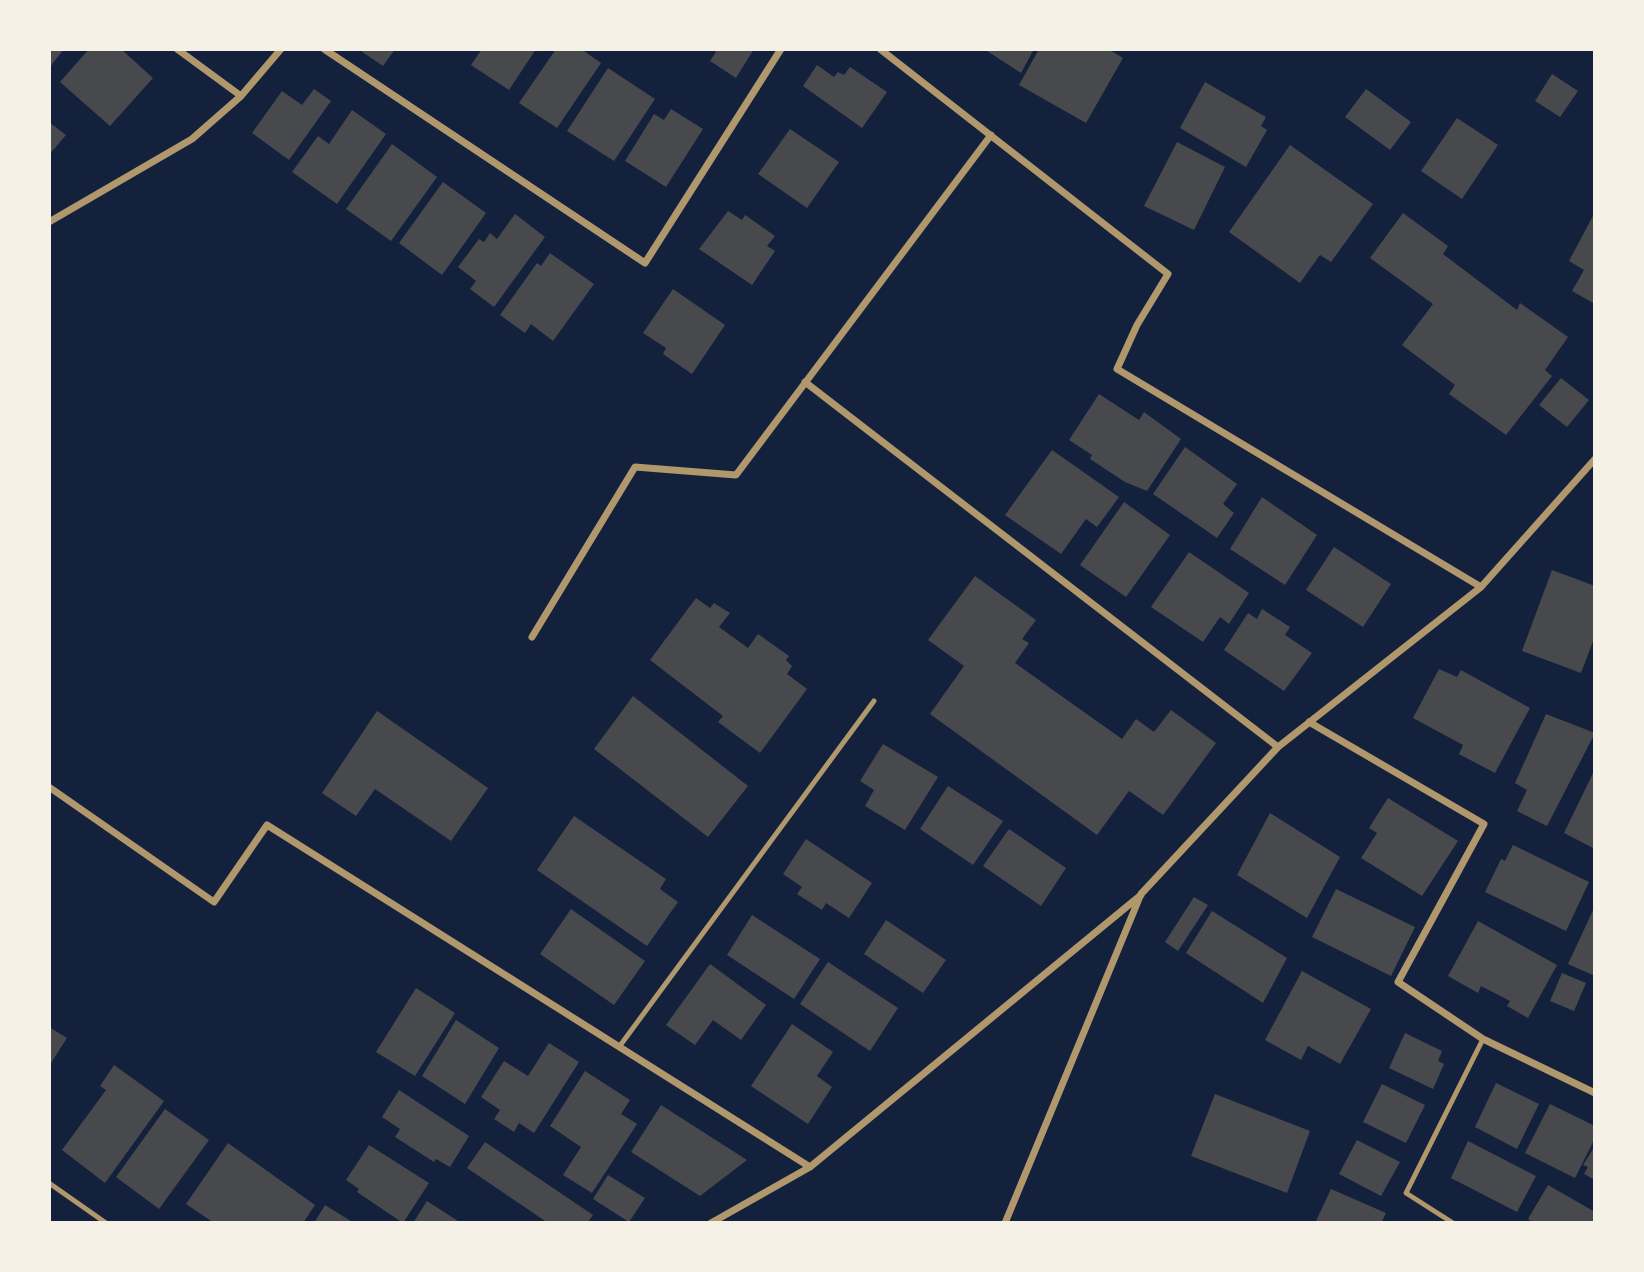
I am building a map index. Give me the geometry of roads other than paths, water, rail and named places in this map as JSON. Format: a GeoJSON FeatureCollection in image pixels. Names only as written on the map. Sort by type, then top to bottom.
{"type":"FeatureCollection","features":[{"type":"Feature","properties":{"kind":"street"},"geometry":{"type":"LineString","coordinates":[[177,49],[241,96]]}},
{"type":"Feature","properties":{"kind":"street"},"geometry":{"type":"LineString","coordinates":[[49,221],[192,139],[241,96],[281,49]]}},
{"type":"Feature","properties":{"kind":"street"},"geometry":{"type":"LineString","coordinates":[[324,49],[645,262],[781,49]]}},
{"type":"Feature","properties":{"kind":"street"},"geometry":{"type":"LineString","coordinates":[[880,49],[1168,274],[1137,325],[1117,369],[1481,587]]}},
{"type":"Feature","properties":{"kind":"street"},"geometry":{"type":"LineString","coordinates":[[531,637],[635,467],[736,475],[990,135]]}},
{"type":"Feature","properties":{"kind":"street"},"geometry":{"type":"LineString","coordinates":[[805,382],[1278,747]]}},
{"type":"Feature","properties":{"kind":"street"},"geometry":{"type":"LineString","coordinates":[[711,1223],[810,1167],[1141,894],[1278,747],[1481,587],[1595,459]]}},
{"type":"Feature","properties":{"kind":"street"},"geometry":{"type":"LineString","coordinates":[[1309,722],[1484,824],[1398,982],[1483,1039],[1595,1093]]}},
{"type":"Feature","properties":{"kind":"street"},"geometry":{"type":"LineString","coordinates":[[49,787],[214,902],[267,825],[810,1167]]}},
{"type":"Feature","properties":{"kind":"street"},"geometry":{"type":"LineString","coordinates":[[1005,1223],[1141,894]]}},
{"type":"Feature","properties":{"kind":"lane"},"geometry":{"type":"LineString","coordinates":[[619,1047],[874,701]]}},
{"type":"Feature","properties":{"kind":"lane"},"geometry":{"type":"LineString","coordinates":[[1453,1223],[1406,1193],[1483,1039]]}},
{"type":"Feature","properties":{"kind":"lane"},"geometry":{"type":"LineString","coordinates":[[49,1183],[106,1223]]}}]}
